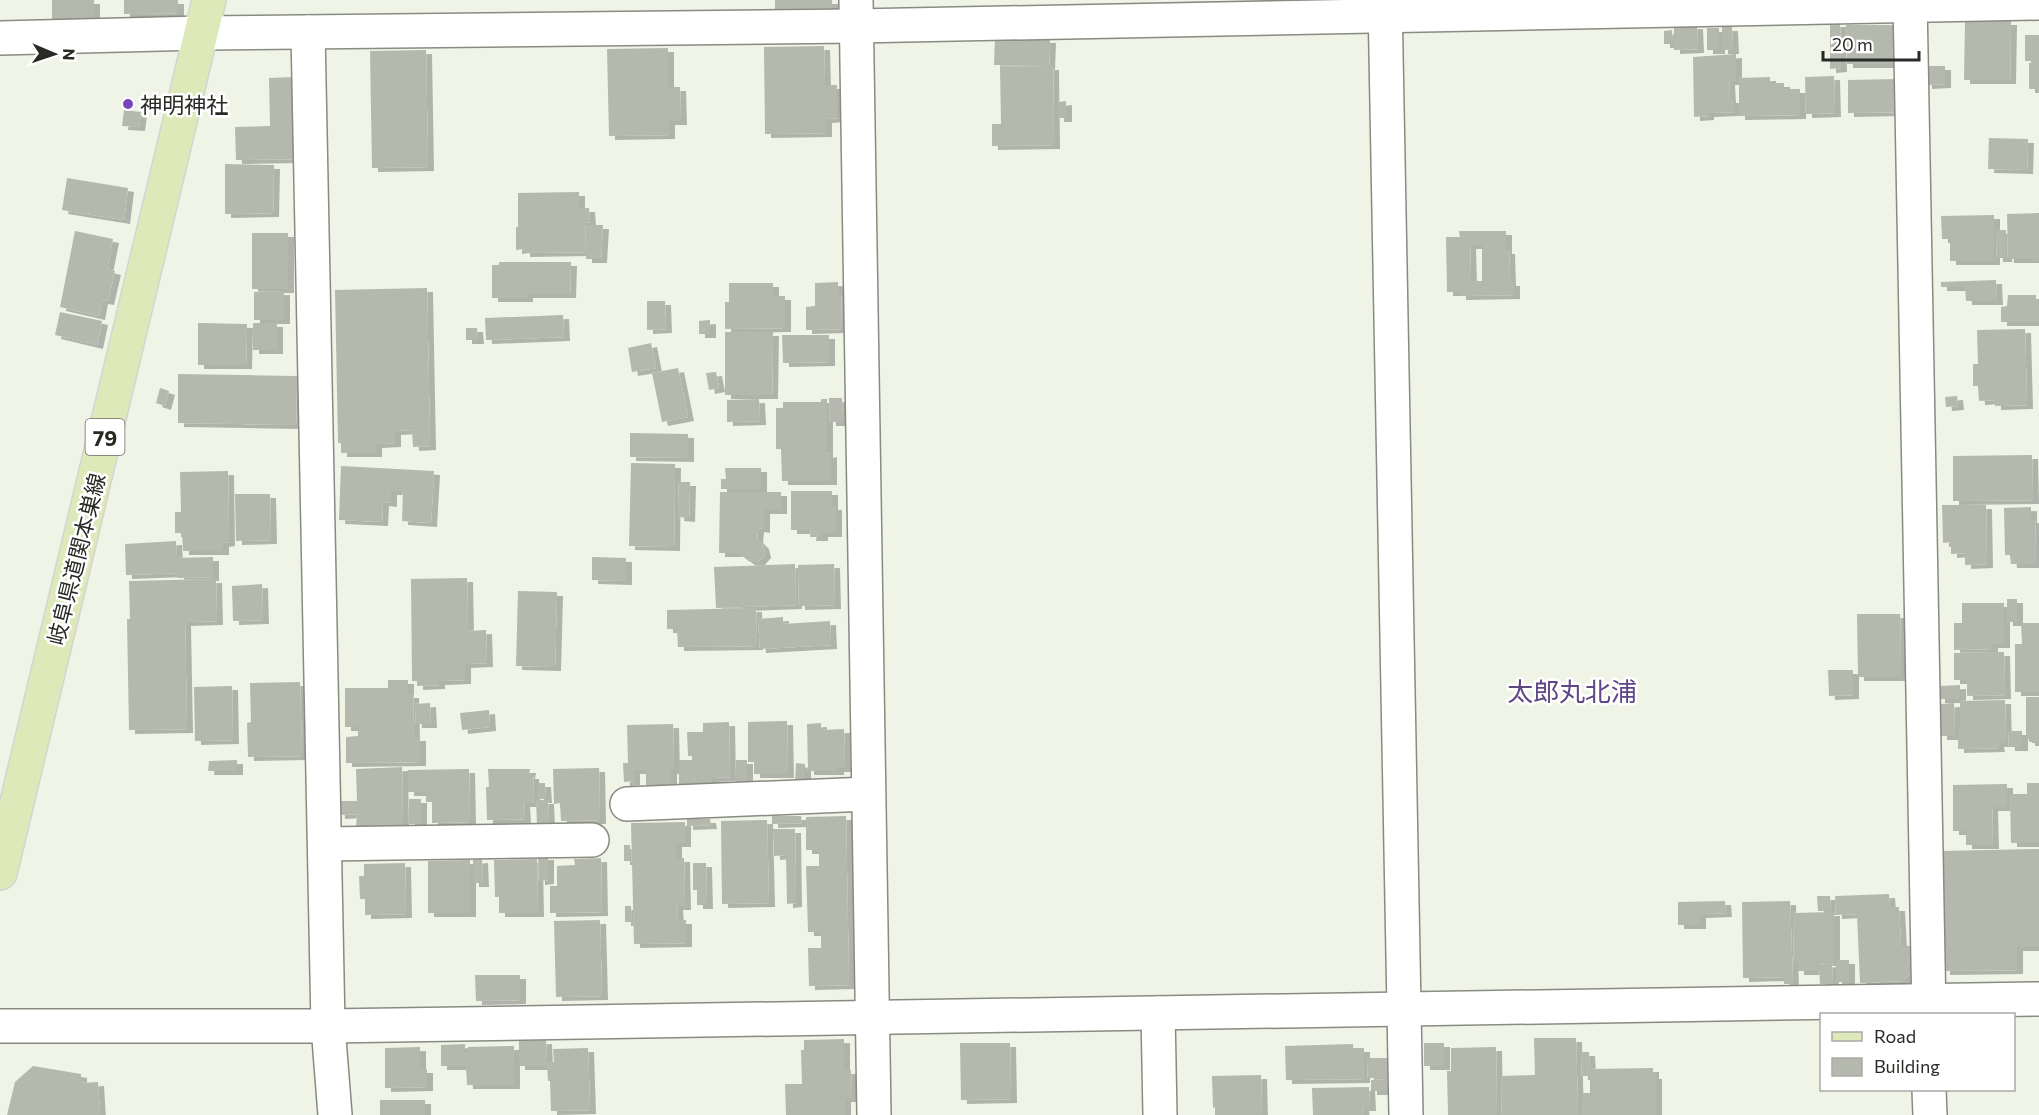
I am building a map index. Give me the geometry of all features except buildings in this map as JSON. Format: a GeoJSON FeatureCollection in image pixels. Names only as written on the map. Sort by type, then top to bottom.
{"type":"FeatureCollection","features":[{"type":"Feature","properties":{"kind":"main road","name":"岐阜県道関本巣線"},"geometry":{"type":"LineString","coordinates":[[0,873],[209,0]]}},
{"type":"Feature","properties":{"kind":"street"},"geometry":{"type":"LineString","coordinates":[[0,38],[308,32],[856,13],[1910,2],[2039,3]]}},
{"type":"Feature","properties":{"kind":"street"},"geometry":{"type":"LineString","coordinates":[[1910,2],[1922,745],[1929,1007]]}},
{"type":"Feature","properties":{"kind":"street"},"geometry":{"type":"LineString","coordinates":[[1385,7],[1406,1115]]}},
{"type":"Feature","properties":{"kind":"street"},"geometry":{"type":"LineString","coordinates":[[856,13],[874,1115]]}},
{"type":"Feature","properties":{"kind":"street"},"geometry":{"type":"LineString","coordinates":[[308,32],[328,1026],[335,1115]]}},
{"type":"Feature","properties":{"kind":"street"},"geometry":{"type":"LineString","coordinates":[[627,804],[868,794]]}},
{"type":"Feature","properties":{"kind":"street"},"geometry":{"type":"LineString","coordinates":[[325,844],[592,840]]}},
{"type":"Feature","properties":{"kind":"street"},"geometry":{"type":"LineString","coordinates":[[0,1026],[328,1026],[1404,1009],[1929,1007],[2039,999]]}},
{"type":"Feature","properties":{"kind":"street"},"geometry":{"type":"LineString","coordinates":[[1158,1013],[1160,1115]]}},
{"type":"Feature","properties":{"kind":"street"},"geometry":{"type":"LineString","coordinates":[[1929,1091],[1930,1115]]}},
{"type":"Feature","properties":{"kind":"place","name":"神明神社"},"geometry":{"type":"Point","coordinates":[128,104]}},
{"type":"Feature","properties":{"kind":"district","name":"太郎丸北浦"},"geometry":{"type":"Point","coordinates":[1572,690]}}]}
